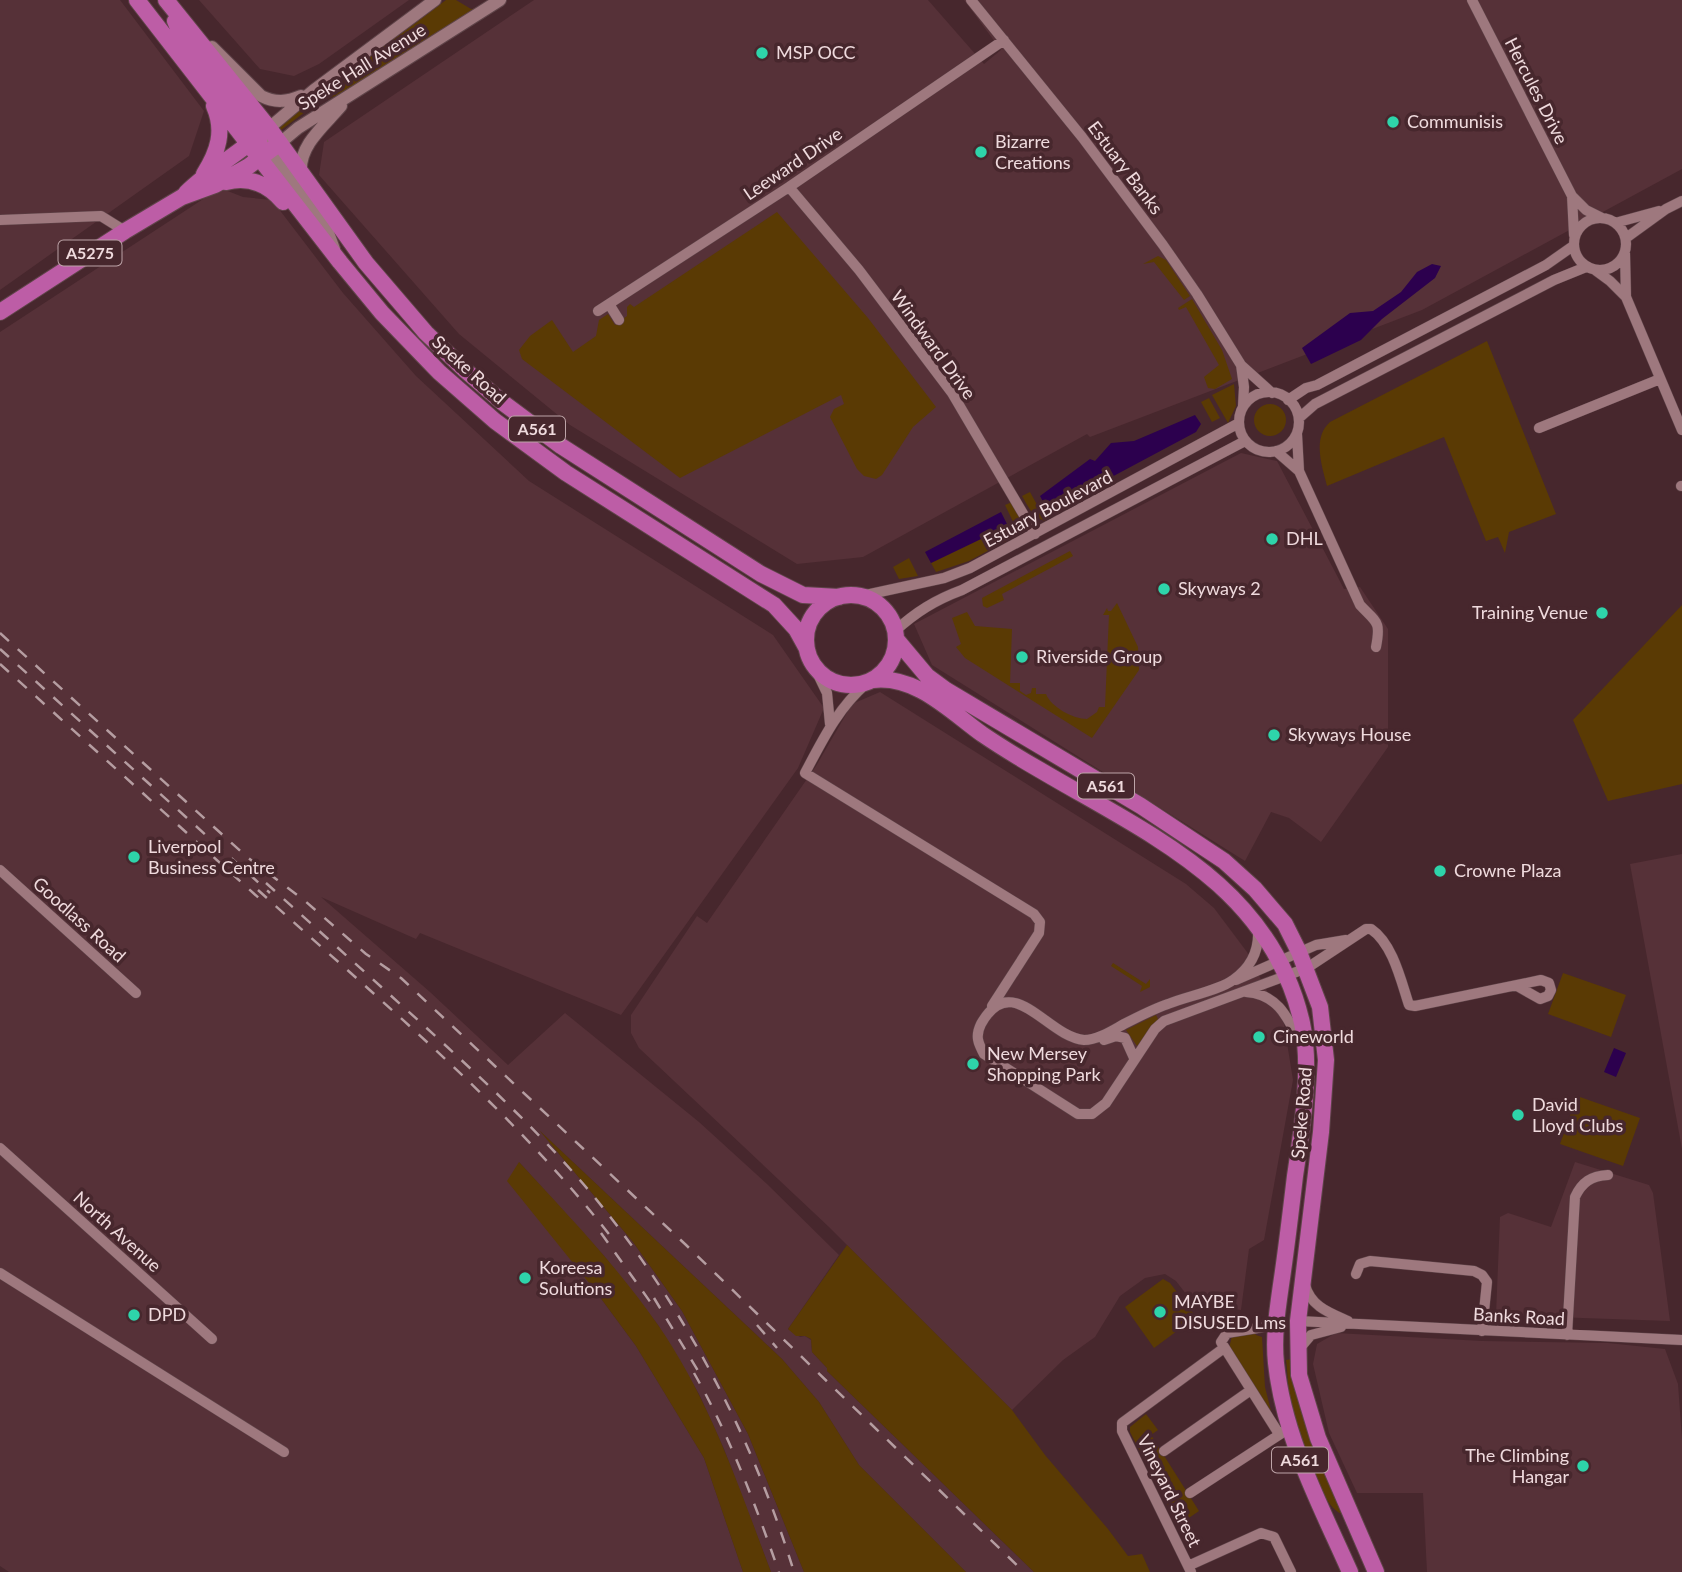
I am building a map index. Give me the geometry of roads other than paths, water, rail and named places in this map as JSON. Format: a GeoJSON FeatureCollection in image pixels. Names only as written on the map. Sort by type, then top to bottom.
{"type":"FeatureCollection","features":[{"type":"Feature","properties":{"kind":"highway","name":"A561"},"geometry":{"type":"LineString","coordinates":[[137,0],[209,94],[259,136]]}},
{"type":"Feature","properties":{"kind":"highway","name":"A561"},"geometry":{"type":"LineString","coordinates":[[167,1],[270,151]]}},
{"type":"Feature","properties":{"kind":"highway"},"geometry":{"type":"LineString","coordinates":[[209,94],[216,111],[220,136],[209,181]]}},
{"type":"Feature","properties":{"kind":"highway"},"geometry":{"type":"LineString","coordinates":[[259,136],[270,151]]}},
{"type":"Feature","properties":{"kind":"highway","name":"A5275"},"geometry":{"type":"LineString","coordinates":[[209,181],[259,136]]}},
{"type":"Feature","properties":{"kind":"highway","name":"A5275"},"geometry":{"type":"LineString","coordinates":[[0,312],[182,197],[270,151]]}},
{"type":"Feature","properties":{"kind":"highway","name":"Speke Road"},"geometry":{"type":"LineString","coordinates":[[270,151],[301,172],[366,263],[426,333],[475,379],[555,442],[779,585],[803,595],[839,597]]}},
{"type":"Feature","properties":{"kind":"highway","name":"Speke Road"},"geometry":{"type":"LineString","coordinates":[[270,151],[340,262],[383,313],[439,372],[495,421],[544,457],[765,598],[796,629],[810,657]]}},
{"type":"Feature","properties":{"kind":"highway","name":"A5275"},"geometry":{"type":"LineString","coordinates":[[209,181],[242,180],[264,184],[281,199],[309,234],[340,262]]}},
{"type":"Feature","properties":{"kind":"highway"},"geometry":{"type":"LineString","coordinates":[[544,457],[555,442]]}},
{"type":"Feature","properties":{"kind":"highway","name":"A561"},"geometry":{"type":"LineString","coordinates":[[839,597],[861,597],[873,601],[884,609],[891,619],[896,635]]}},
{"type":"Feature","properties":{"kind":"highway"},"geometry":{"type":"LineString","coordinates":[[810,657],[807,636],[810,623],[817,611],[839,597]]}},
{"type":"Feature","properties":{"kind":"highway"},"geometry":{"type":"LineString","coordinates":[[870,681],[883,673],[890,663],[896,635]]}},
{"type":"Feature","properties":{"kind":"highway","name":"Speke Road"},"geometry":{"type":"LineString","coordinates":[[896,635],[928,676],[946,690],[1140,806],[1223,861],[1255,889],[1285,924],[1299,951],[1320,1006],[1326,1060],[1321,1132],[1298,1321],[1300,1375],[1318,1438],[1376,1572]]}},
{"type":"Feature","properties":{"kind":"highway","name":"A561"},"geometry":{"type":"LineString","coordinates":[[810,657],[823,676],[837,683],[852,685],[870,681]]}},
{"type":"Feature","properties":{"kind":"highway","name":"Speke Road"},"geometry":{"type":"LineString","coordinates":[[870,681],[897,680],[925,693],[1004,749],[1189,860],[1222,886],[1245,909],[1283,969],[1302,1024],[1306,1079],[1302,1130],[1277,1316],[1276,1362],[1284,1432],[1350,1572]]}},
{"type":"Feature","properties":{"kind":"highway"},"geometry":{"type":"LineString","coordinates":[[1277,1316],[1298,1321]]}},
{"type":"Feature","properties":{"kind":"street","name":"Speke Hall Avenue"},"geometry":{"type":"LineString","coordinates":[[259,136],[314,90],[436,0]]}},
{"type":"Feature","properties":{"kind":"street","name":"Speke Hall Avenue"},"geometry":{"type":"LineString","coordinates":[[270,151],[298,128],[500,0]]}},
{"type":"Feature","properties":{"kind":"street","name":"Estuary Banks"},"geometry":{"type":"LineString","coordinates":[[971,0],[1082,137],[1163,245],[1241,365],[1272,393]]}},
{"type":"Feature","properties":{"kind":"street","name":"Hercules Drive"},"geometry":{"type":"LineString","coordinates":[[1472,0],[1572,196],[1586,210],[1602,218]]}},
{"type":"Feature","properties":{"kind":"street"},"geometry":{"type":"LineString","coordinates":[[167,1],[261,96],[284,102],[314,90]]}},
{"type":"Feature","properties":{"kind":"street","name":"Leeward Drive"},"geometry":{"type":"LineString","coordinates":[[598,311],[789,187],[1004,40]]}},
{"type":"Feature","properties":{"kind":"street"},"geometry":{"type":"LineString","coordinates":[[301,172],[300,162],[308,144],[351,95]]}},
{"type":"Feature","properties":{"kind":"street","name":"Windward Drive"},"geometry":{"type":"LineString","coordinates":[[789,187],[859,270],[951,393],[1035,534]]}},
{"type":"Feature","properties":{"kind":"street","name":"Hercules Drive"},"geometry":{"type":"LineString","coordinates":[[1572,196],[1574,241]]}},
{"type":"Feature","properties":{"kind":"street"},"geometry":{"type":"LineString","coordinates":[[1626,238],[1666,209],[1682,201]]}},
{"type":"Feature","properties":{"kind":"street"},"geometry":{"type":"LineString","coordinates":[[1615,223],[1666,209]]}},
{"type":"Feature","properties":{"kind":"street"},"geometry":{"type":"LineString","coordinates":[[0,220],[101,216],[125,231]]}},
{"type":"Feature","properties":{"kind":"street"},"geometry":{"type":"LineString","coordinates":[[1288,400],[1306,388],[1317,385],[1546,265],[1574,241],[1579,228],[1588,220],[1602,218],[1615,223],[1626,238],[1626,297],[1682,430]]}},
{"type":"Feature","properties":{"kind":"street"},"geometry":{"type":"LineString","coordinates":[[1574,241],[1579,261],[1610,281],[1626,297]]}},
{"type":"Feature","properties":{"kind":"street"},"geometry":{"type":"LineString","coordinates":[[1298,418],[1315,404],[1554,280],[1590,269],[1611,268],[1625,253]]}},
{"type":"Feature","properties":{"kind":"street"},"geometry":{"type":"LineString","coordinates":[[609,304],[619,320]]}},
{"type":"Feature","properties":{"kind":"street","name":"Estuary Banks"},"geometry":{"type":"LineString","coordinates":[[1241,365],[1243,407]]}},
{"type":"Feature","properties":{"kind":"street"},"geometry":{"type":"LineString","coordinates":[[1539,428],[1660,379]]}},
{"type":"Feature","properties":{"kind":"street"},"geometry":{"type":"LineString","coordinates":[[1297,434],[1288,446],[1276,451],[1262,452],[1245,441],[1239,424],[1243,407],[1255,396],[1272,393],[1293,405],[1298,418],[1299,471],[1360,605],[1380,629],[1377,647]]}},
{"type":"Feature","properties":{"kind":"street","name":"Estuary Boulevard"},"geometry":{"type":"LineString","coordinates":[[861,597],[944,578],[970,568],[1239,424]]}},
{"type":"Feature","properties":{"kind":"street","name":"Estuary Boulevard"},"geometry":{"type":"LineString","coordinates":[[896,635],[913,615],[935,600],[962,590],[1245,441]]}},
{"type":"Feature","properties":{"kind":"street"},"geometry":{"type":"LineString","coordinates":[[1276,451],[1299,471]]}},
{"type":"Feature","properties":{"kind":"street"},"geometry":{"type":"LineString","coordinates":[[810,657],[827,693],[830,725]]}},
{"type":"Feature","properties":{"kind":"street"},"geometry":{"type":"LineString","coordinates":[[870,681],[853,695],[830,725],[806,773],[1034,914],[1040,922],[1039,933],[989,1012],[977,1034],[978,1044],[984,1054],[1079,1114],[1092,1114],[1106,1103],[1155,1029],[1164,1021],[1242,992],[1283,969],[1299,951],[1350,939]]}},
{"type":"Feature","properties":{"kind":"street","name":"Goodlass Road"},"geometry":{"type":"LineString","coordinates":[[0,870],[136,993]]}},
{"type":"Feature","properties":{"kind":"street"},"geometry":{"type":"LineString","coordinates":[[1232,981],[1256,956],[1258,926]]}},
{"type":"Feature","properties":{"kind":"street"},"geometry":{"type":"LineString","coordinates":[[1005,985],[1017,1002],[1084,1040],[1097,1038],[1165,1005],[1232,981],[1283,969],[1307,968],[1366,929],[1371,929],[1381,938],[1397,969],[1409,1005],[1517,986]]}},
{"type":"Feature","properties":{"kind":"street"},"geometry":{"type":"LineString","coordinates":[[1290,935],[1301,943],[1316,945]]}},
{"type":"Feature","properties":{"kind":"street"},"geometry":{"type":"LineString","coordinates":[[1242,992],[1261,993],[1275,1002],[1304,1050]]}},
{"type":"Feature","properties":{"kind":"street"},"geometry":{"type":"LineString","coordinates":[[989,1012],[999,1004],[1017,1002]]}},
{"type":"Feature","properties":{"kind":"street"},"geometry":{"type":"LineString","coordinates":[[1097,1038],[1103,1041],[1115,1036],[1125,1038],[1135,1058]]}},
{"type":"Feature","properties":{"kind":"street","name":"North Avenue"},"geometry":{"type":"LineString","coordinates":[[0,1148],[212,1339]]}},
{"type":"Feature","properties":{"kind":"street"},"geometry":{"type":"LineString","coordinates":[[1567,1335],[1575,1197],[1580,1186],[1587,1180],[1597,1175],[1608,1175]]}},
{"type":"Feature","properties":{"kind":"street"},"geometry":{"type":"LineString","coordinates":[[1356,1274],[1360,1264],[1370,1261],[1474,1271],[1482,1275],[1487,1282],[1482,1331]]}},
{"type":"Feature","properties":{"kind":"street"},"geometry":{"type":"LineString","coordinates":[[0,1273],[284,1452]]}},
{"type":"Feature","properties":{"kind":"street","name":"Banks Road"},"geometry":{"type":"LineString","coordinates":[[1303,1277],[1307,1292],[1320,1308],[1355,1324]]}},
{"type":"Feature","properties":{"kind":"street"},"geometry":{"type":"LineString","coordinates":[[1224,1348],[1222,1337],[1227,1333],[1270,1326],[1277,1316]]}},
{"type":"Feature","properties":{"kind":"street","name":"Banks Road"},"geometry":{"type":"LineString","coordinates":[[1298,1321],[1682,1340]]}},
{"type":"Feature","properties":{"kind":"street","name":"Banks Road"},"geometry":{"type":"LineString","coordinates":[[1299,1349],[1311,1335],[1355,1324]]}},
{"type":"Feature","properties":{"kind":"street","name":"Speke Road"},"geometry":{"type":"LineString","coordinates":[[1224,1348],[1251,1390],[1284,1432]]}},
{"type":"Feature","properties":{"kind":"street","name":"Vineyard Street"},"geometry":{"type":"LineString","coordinates":[[1190,1569],[1122,1431],[1122,1423],[1224,1348]]}},
{"type":"Feature","properties":{"kind":"street"},"geometry":{"type":"LineString","coordinates":[[1164,1451],[1251,1390]]}},
{"type":"Feature","properties":{"kind":"street"},"geometry":{"type":"LineString","coordinates":[[1190,1493],[1284,1432]]}},
{"type":"Feature","properties":{"kind":"street"},"geometry":{"type":"LineString","coordinates":[[1190,1569],[1261,1533],[1274,1537],[1291,1572]]}},
{"type":"Feature","properties":{"kind":"railway"},"geometry":{"type":"LineString","coordinates":[[0,633],[247,857],[305,901],[366,954],[401,978],[685,1244],[1024,1572]]}},
{"type":"Feature","properties":{"kind":"railway"},"geometry":{"type":"LineString","coordinates":[[0,649],[270,893]]}},
{"type":"Feature","properties":{"kind":"railway"},"geometry":{"type":"LineString","coordinates":[[0,664],[261,900]]}},
{"type":"Feature","properties":{"kind":"railway"},"geometry":{"type":"LineString","coordinates":[[266,883],[508,1104],[571,1170],[624,1235],[655,1279],[711,1372],[757,1470],[794,1572]]}},
{"type":"Feature","properties":{"kind":"railway"},"geometry":{"type":"LineString","coordinates":[[258,890],[443,1056],[531,1144],[612,1238]]}},
{"type":"Feature","properties":{"kind":"railway"},"geometry":{"type":"LineString","coordinates":[[601,1233],[656,1310]]}},
{"type":"Feature","properties":{"kind":"railway"},"geometry":{"type":"LineString","coordinates":[[654,1298],[703,1379]]}},
{"type":"Feature","properties":{"kind":"railway"},"geometry":{"type":"LineString","coordinates":[[757,1325],[777,1348]]}},
{"type":"Feature","properties":{"kind":"railway"},"geometry":{"type":"LineString","coordinates":[[694,1373],[730,1446],[779,1572]]}},
{"type":"Feature","properties":{"kind":"place","name":"MSP OCC"},"geometry":{"type":"Point","coordinates":[762,53]}},
{"type":"Feature","properties":{"kind":"place","name":"Communisis"},"geometry":{"type":"Point","coordinates":[1393,122]}},
{"type":"Feature","properties":{"kind":"place","name":"Bizarre Creations"},"geometry":{"type":"Point","coordinates":[981,152]}},
{"type":"Feature","properties":{"kind":"place","name":"DHL"},"geometry":{"type":"Point","coordinates":[1272,539]}},
{"type":"Feature","properties":{"kind":"place","name":"Skyways 2"},"geometry":{"type":"Point","coordinates":[1164,589]}},
{"type":"Feature","properties":{"kind":"place","name":"Training Venue"},"geometry":{"type":"Point","coordinates":[1602,613]}},
{"type":"Feature","properties":{"kind":"place","name":"Riverside Group"},"geometry":{"type":"Point","coordinates":[1022,657]}},
{"type":"Feature","properties":{"kind":"place","name":"Skyways House"},"geometry":{"type":"Point","coordinates":[1274,735]}},
{"type":"Feature","properties":{"kind":"place","name":"Liverpool Business Centre"},"geometry":{"type":"Point","coordinates":[134,857]}},
{"type":"Feature","properties":{"kind":"place","name":"Crowne Plaza"},"geometry":{"type":"Point","coordinates":[1440,871]}},
{"type":"Feature","properties":{"kind":"place","name":"Cineworld"},"geometry":{"type":"Point","coordinates":[1259,1037]}},
{"type":"Feature","properties":{"kind":"place","name":"New Mersey Shopping Park"},"geometry":{"type":"Point","coordinates":[973,1064]}},
{"type":"Feature","properties":{"kind":"place","name":"David Lloyd Clubs"},"geometry":{"type":"Point","coordinates":[1518,1115]}},
{"type":"Feature","properties":{"kind":"place","name":"Koreesa Solutions"},"geometry":{"type":"Point","coordinates":[525,1278]}},
{"type":"Feature","properties":{"kind":"place","name":"MAYBE DISUSED Lms"},"geometry":{"type":"Point","coordinates":[1160,1312]}},
{"type":"Feature","properties":{"kind":"place","name":"DPD"},"geometry":{"type":"Point","coordinates":[134,1315]}},
{"type":"Feature","properties":{"kind":"place","name":"The Climbing Hangar"},"geometry":{"type":"Point","coordinates":[1583,1466]}}]}
